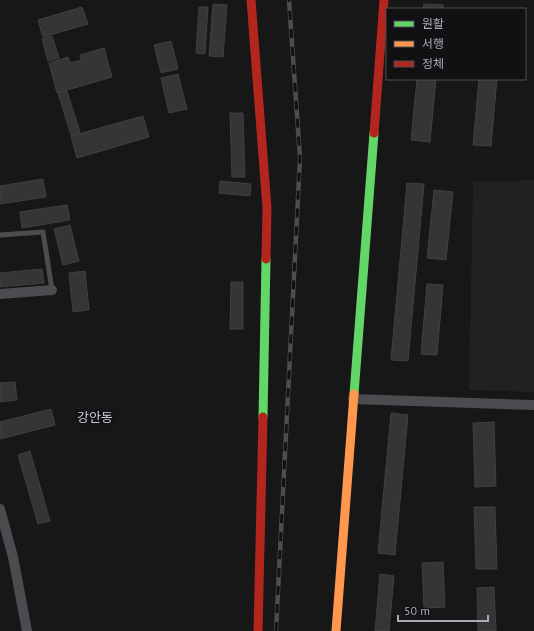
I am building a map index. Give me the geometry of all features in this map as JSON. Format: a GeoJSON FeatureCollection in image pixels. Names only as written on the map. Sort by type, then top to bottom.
{"type":"FeatureCollection","features":[{"type":"Feature","properties":{"kind":"main road"},"geometry":{"type":"LineString","coordinates":[[251,0],[266,208],[258,631]]}},
{"type":"Feature","properties":{"kind":"main road"},"geometry":{"type":"LineString","coordinates":[[336,631],[384,0]]}},
{"type":"Feature","properties":{"kind":"street"},"geometry":{"type":"LineString","coordinates":[[0,294],[52,290]]}},
{"type":"Feature","properties":{"kind":"street"},"geometry":{"type":"LineString","coordinates":[[353,399],[534,405]]}},
{"type":"Feature","properties":{"kind":"street"},"geometry":{"type":"LineString","coordinates":[[0,509],[13,557],[27,631]]}},
{"type":"Feature","properties":{"kind":"lane"},"geometry":{"type":"LineString","coordinates":[[0,235],[43,232],[52,290]]}},
{"type":"Feature","properties":{"kind":"shaded area"},"geometry":{"type":"Polygon","coordinates":[[[534,180],[534,392],[469,390],[473,182],[534,180]]]}},
{"type":"Feature","properties":{"kind":"building"},"geometry":{"type":"Polygon","coordinates":[[[213,4],[227,5],[223,57],[209,56],[213,4]]]}},
{"type":"Feature","properties":{"kind":"building"},"geometry":{"type":"Polygon","coordinates":[[[424,4],[443,5],[443,8],[423,8],[424,4]]]}},
{"type":"Feature","properties":{"kind":"building"},"geometry":{"type":"Polygon","coordinates":[[[82,7],[88,24],[43,37],[38,20],[82,7]]]}},
{"type":"Feature","properties":{"kind":"building"},"geometry":{"type":"Polygon","coordinates":[[[199,7],[208,7],[205,54],[196,53],[199,7]]]}},
{"type":"Feature","properties":{"kind":"building"},"geometry":{"type":"Polygon","coordinates":[[[52,36],[59,58],[48,61],[42,39],[52,36]]]}},
{"type":"Feature","properties":{"kind":"building"},"geometry":{"type":"Polygon","coordinates":[[[171,41],[178,69],[161,73],[154,45],[171,41]]]}},
{"type":"Feature","properties":{"kind":"building"},"geometry":{"type":"Polygon","coordinates":[[[104,48],[112,77],[57,93],[49,63],[68,57],[70,63],[81,60],[80,55],[104,48]]]}},
{"type":"Feature","properties":{"kind":"building"},"geometry":{"type":"Polygon","coordinates":[[[178,74],[187,109],[169,113],[161,78],[178,74]]]}},
{"type":"Feature","properties":{"kind":"building"},"geometry":{"type":"Polygon","coordinates":[[[417,80],[436,80],[430,142],[411,140],[417,80]]]}},
{"type":"Feature","properties":{"kind":"building"},"geometry":{"type":"Polygon","coordinates":[[[479,80],[497,80],[491,146],[473,145],[479,80]]]}},
{"type":"Feature","properties":{"kind":"building"},"geometry":{"type":"Polygon","coordinates":[[[67,91],[80,132],[71,135],[58,93],[67,91]]]}},
{"type":"Feature","properties":{"kind":"building"},"geometry":{"type":"Polygon","coordinates":[[[230,113],[243,113],[245,177],[232,177],[230,113]]]}},
{"type":"Feature","properties":{"kind":"building"},"geometry":{"type":"Polygon","coordinates":[[[143,116],[149,137],[77,158],[71,136],[143,116]]]}},
{"type":"Feature","properties":{"kind":"building"},"geometry":{"type":"Polygon","coordinates":[[[43,179],[46,197],[0,204],[0,186],[43,179]]]}},
{"type":"Feature","properties":{"kind":"building"},"geometry":{"type":"Polygon","coordinates":[[[220,181],[251,184],[250,196],[219,193],[220,181]]]}},
{"type":"Feature","properties":{"kind":"building"},"geometry":{"type":"Polygon","coordinates":[[[407,183],[424,184],[408,361],[391,360],[407,183]]]}},
{"type":"Feature","properties":{"kind":"building"},"geometry":{"type":"Polygon","coordinates":[[[434,190],[453,192],[446,260],[427,258],[434,190]]]}},
{"type":"Feature","properties":{"kind":"building"},"geometry":{"type":"Polygon","coordinates":[[[67,205],[70,220],[22,228],[20,212],[67,205]]]}},
{"type":"Feature","properties":{"kind":"building"},"geometry":{"type":"Polygon","coordinates":[[[70,225],[79,261],[63,265],[54,229],[70,225]]]}},
{"type":"Feature","properties":{"kind":"building"},"geometry":{"type":"Polygon","coordinates":[[[42,269],[44,283],[0,287],[0,273],[42,269]]]}},
{"type":"Feature","properties":{"kind":"building"},"geometry":{"type":"Polygon","coordinates":[[[85,271],[89,310],[73,312],[69,273],[85,271]]]}},
{"type":"Feature","properties":{"kind":"building"},"geometry":{"type":"Polygon","coordinates":[[[231,282],[243,282],[243,329],[230,329],[231,282]]]}},
{"type":"Feature","properties":{"kind":"building"},"geometry":{"type":"Polygon","coordinates":[[[427,284],[443,285],[437,355],[421,354],[427,284]]]}},
{"type":"Feature","properties":{"kind":"building"},"geometry":{"type":"Polygon","coordinates":[[[15,382],[17,400],[0,402],[0,383],[15,382]]]}},
{"type":"Feature","properties":{"kind":"building"},"geometry":{"type":"Polygon","coordinates":[[[51,409],[55,425],[0,439],[0,422],[51,409]]]}},
{"type":"Feature","properties":{"kind":"building"},"geometry":{"type":"Polygon","coordinates":[[[391,413],[408,415],[395,555],[378,553],[391,413]]]}},
{"type":"Feature","properties":{"kind":"building"},"geometry":{"type":"Polygon","coordinates":[[[494,422],[496,486],[475,487],[473,423],[494,422]]]}},
{"type":"Feature","properties":{"kind":"building"},"geometry":{"type":"Polygon","coordinates":[[[30,451],[50,521],[38,524],[18,455],[30,451]]]}},
{"type":"Feature","properties":{"kind":"building"},"geometry":{"type":"Polygon","coordinates":[[[474,507],[495,507],[497,569],[476,569],[474,507]]]}},
{"type":"Feature","properties":{"kind":"building"},"geometry":{"type":"Polygon","coordinates":[[[443,562],[445,607],[424,608],[422,563],[443,562]]]}},
{"type":"Feature","properties":{"kind":"building"},"geometry":{"type":"Polygon","coordinates":[[[380,574],[394,576],[389,631],[375,631],[380,574]]]}},
{"type":"Feature","properties":{"kind":"building"},"geometry":{"type":"Polygon","coordinates":[[[494,587],[496,631],[478,631],[477,588],[494,587]]]}},
{"type":"Feature","properties":{"kind":"railway"},"geometry":{"type":"LineString","coordinates":[[276,631],[300,158],[289,0]]}},
{"type":"Feature","properties":{"kind":"traffic: fast"},"geometry":{"type":"LineString","coordinates":[[354,394],[374,133]]}},
{"type":"Feature","properties":{"kind":"traffic: fast"},"geometry":{"type":"LineString","coordinates":[[263,417],[266,259]]}},
{"type":"Feature","properties":{"kind":"traffic: slow"},"geometry":{"type":"LineString","coordinates":[[336,631],[354,394]]}},
{"type":"Feature","properties":{"kind":"traffic: jam"},"geometry":{"type":"LineString","coordinates":[[251,0],[267,208],[266,259]]}},
{"type":"Feature","properties":{"kind":"traffic: jam"},"geometry":{"type":"LineString","coordinates":[[374,133],[384,0]]}},
{"type":"Feature","properties":{"kind":"traffic: jam"},"geometry":{"type":"LineString","coordinates":[[258,631],[263,417]]}},
{"type":"Feature","properties":{"kind":"district","name":"강안동"},"geometry":{"type":"Point","coordinates":[95,417]}}]}
